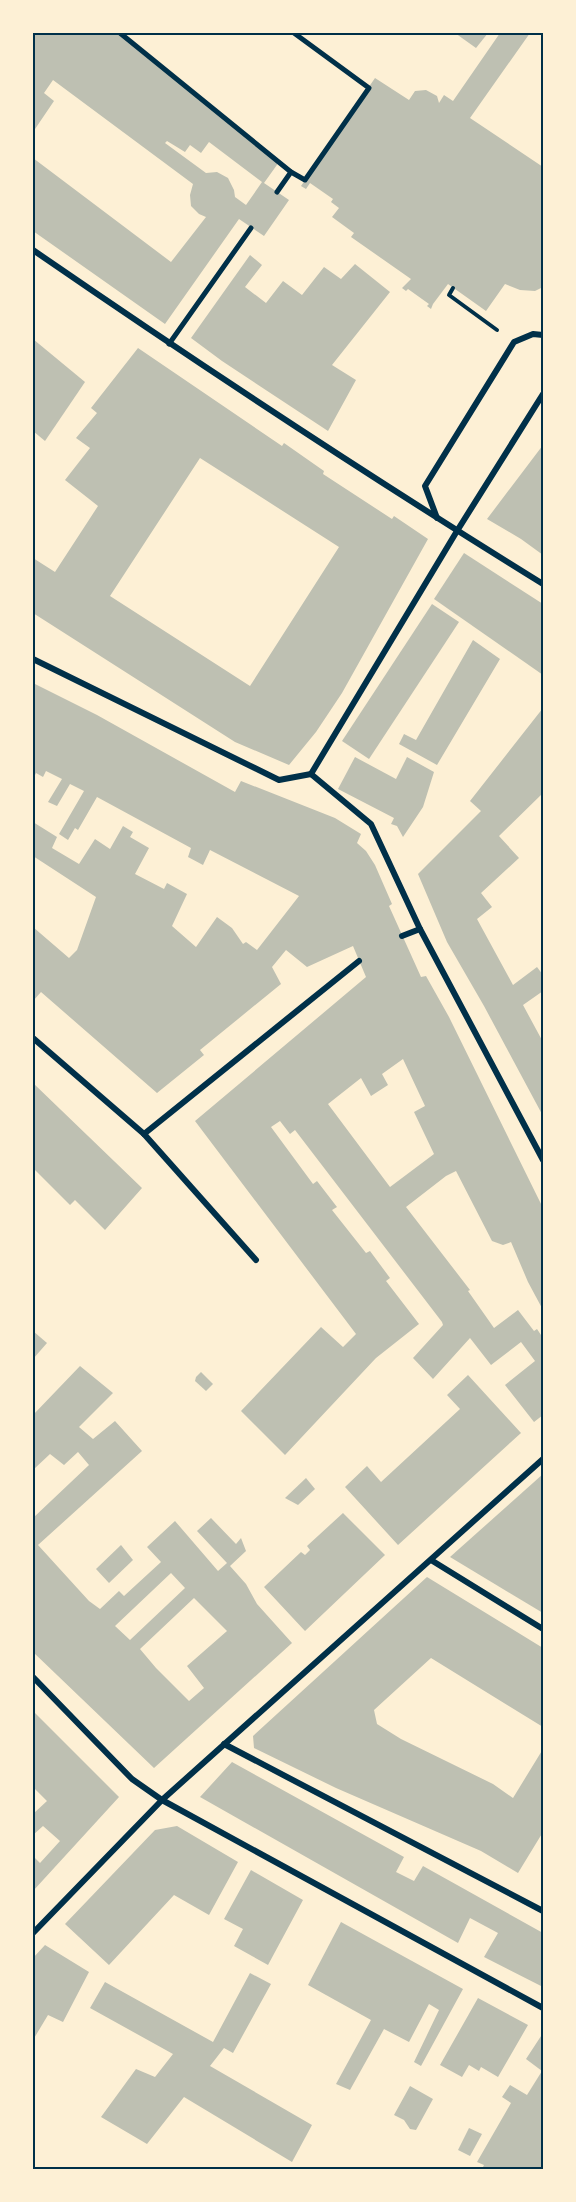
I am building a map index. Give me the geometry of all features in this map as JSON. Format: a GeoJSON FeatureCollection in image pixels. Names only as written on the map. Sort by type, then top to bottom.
{"type":"FeatureCollection","features":[{"type":"Feature","properties":{"kind":"street"},"geometry":{"type":"LineString","coordinates":[[120,33],[291,172],[305,180],[369,88],[294,33]]}},
{"type":"Feature","properties":{"kind":"street"},"geometry":{"type":"LineString","coordinates":[[277,192],[291,172]]}},
{"type":"Feature","properties":{"kind":"street"},"geometry":{"type":"LineString","coordinates":[[169,344],[251,228]]}},
{"type":"Feature","properties":{"kind":"street"},"geometry":{"type":"LineString","coordinates":[[33,250],[169,344],[457,531],[543,584]]}},
{"type":"Feature","properties":{"kind":"street"},"geometry":{"type":"LineString","coordinates":[[437,518],[425,486],[513,342],[532,334],[543,335]]}},
{"type":"Feature","properties":{"kind":"street"},"geometry":{"type":"LineString","coordinates":[[33,659],[279,780],[311,774],[457,531],[543,394]]}},
{"type":"Feature","properties":{"kind":"street"},"geometry":{"type":"LineString","coordinates":[[311,774],[371,824],[420,929],[543,1160]]}},
{"type":"Feature","properties":{"kind":"street"},"geometry":{"type":"LineString","coordinates":[[402,936],[420,929]]}},
{"type":"Feature","properties":{"kind":"street"},"geometry":{"type":"LineString","coordinates":[[144,1134],[359,961]]}},
{"type":"Feature","properties":{"kind":"street"},"geometry":{"type":"LineString","coordinates":[[33,1038],[144,1134],[256,1260]]}},
{"type":"Feature","properties":{"kind":"street"},"geometry":{"type":"LineString","coordinates":[[33,1933],[162,1800],[543,1459]]}},
{"type":"Feature","properties":{"kind":"street"},"geometry":{"type":"LineString","coordinates":[[431,1560],[543,1629]]}},
{"type":"Feature","properties":{"kind":"street"},"geometry":{"type":"LineString","coordinates":[[33,1677],[132,1779],[162,1800],[543,2008]]}},
{"type":"Feature","properties":{"kind":"street"},"geometry":{"type":"LineString","coordinates":[[224,1744],[543,1911]]}},
{"type":"Feature","properties":{"kind":"path"},"geometry":{"type":"LineString","coordinates":[[453,288],[449,295],[513,342]]}},
{"type":"Feature","properties":{"kind":"building"},"geometry":{"type":"Polygon","coordinates":[[[33,33],[120,33],[279,162],[264,183],[289,200],[264,236],[239,219],[165,324],[33,231],[33,158],[171,262],[206,217],[191,206],[190,195],[193,184],[53,80],[44,93],[54,101],[33,132],[33,33]],[[167,141],[165,143],[206,173],[217,172],[228,178],[235,197],[246,205],[262,182],[209,142],[201,153],[190,145],[185,152],[167,141]]]}},
{"type":"Feature","properties":{"kind":"building"},"geometry":{"type":"Polygon","coordinates":[[[455,33],[488,33],[476,48],[455,33]]]}},
{"type":"Feature","properties":{"kind":"building"},"geometry":{"type":"Polygon","coordinates":[[[500,33],[530,33],[470,118],[543,167],[543,287],[535,291],[520,290],[505,284],[486,311],[448,284],[431,309],[427,306],[429,304],[408,289],[406,291],[402,288],[411,279],[351,237],[354,233],[332,217],[339,208],[331,202],[333,199],[310,183],[306,189],[301,186],[375,78],[409,100],[415,91],[426,90],[437,96],[439,103],[444,95],[453,101],[500,33]]]}},
{"type":"Feature","properties":{"kind":"building"},"geometry":{"type":"Polygon","coordinates":[[[250,255],[262,265],[245,287],[266,303],[283,281],[302,295],[324,267],[341,279],[355,264],[390,292],[332,365],[356,380],[328,431],[191,338],[250,255]]]}},
{"type":"Feature","properties":{"kind":"building"},"geometry":{"type":"Polygon","coordinates":[[[33,339],[85,382],[45,441],[33,431],[33,339]]]}},
{"type":"Feature","properties":{"kind":"building"},"geometry":{"type":"Polygon","coordinates":[[[138,348],[282,446],[284,443],[324,471],[323,474],[392,519],[394,516],[428,539],[342,693],[316,732],[289,765],[235,742],[33,613],[33,558],[55,572],[98,506],[65,480],[90,448],[76,438],[97,413],[91,408],[138,348]],[[200,458],[110,596],[250,686],[339,547],[200,458]]]}},
{"type":"Feature","properties":{"kind":"building"},"geometry":{"type":"Polygon","coordinates":[[[543,445],[542,484],[543,555],[487,519],[543,445]]]}},
{"type":"Feature","properties":{"kind":"building"},"geometry":{"type":"Polygon","coordinates":[[[464,553],[543,604],[543,675],[434,599],[464,553]]]}},
{"type":"Feature","properties":{"kind":"building"},"geometry":{"type":"Polygon","coordinates":[[[432,604],[459,622],[369,759],[342,741],[432,604]]]}},
{"type":"Feature","properties":{"kind":"building"},"geometry":{"type":"Polygon","coordinates":[[[473,640],[500,659],[437,765],[399,744],[404,734],[416,740],[473,640]]]}},
{"type":"Feature","properties":{"kind":"building"},"geometry":{"type":"Polygon","coordinates":[[[33,683],[97,715],[235,792],[241,781],[335,818],[361,834],[357,843],[366,851],[375,865],[392,904],[389,906],[421,977],[426,976],[449,1017],[543,1208],[543,1310],[511,1242],[503,1245],[492,1241],[456,1171],[406,1207],[470,1290],[468,1291],[494,1328],[518,1310],[534,1331],[537,1329],[543,1338],[543,1415],[534,1422],[505,1385],[535,1361],[521,1342],[491,1365],[470,1338],[433,1379],[413,1358],[443,1325],[442,1322],[295,1130],[290,1134],[280,1121],[271,1127],[313,1184],[317,1181],[337,1207],[332,1210],[366,1253],[370,1251],[390,1278],[386,1281],[419,1324],[376,1358],[285,1455],[241,1411],[321,1327],[343,1347],[356,1334],[195,1121],[366,977],[353,946],[307,967],[286,950],[272,967],[281,984],[200,1050],[204,1055],[157,1093],[41,992],[33,1001],[33,927],[69,958],[77,950],[96,897],[33,856],[33,822],[57,837],[52,848],[79,864],[95,839],[110,849],[123,826],[133,832],[130,837],[149,848],[135,874],[164,889],[167,883],[187,894],[172,926],[196,947],[217,917],[232,928],[243,944],[246,942],[257,950],[299,896],[210,850],[203,865],[188,857],[191,848],[97,797],[78,830],[75,828],[68,840],[59,834],[84,791],[70,784],[57,806],[48,802],[62,779],[46,771],[43,777],[36,773],[33,779],[33,683]],[[403,1059],[382,1074],[388,1085],[371,1096],[361,1078],[328,1104],[390,1187],[434,1154],[414,1112],[425,1106],[403,1059]]]}},
{"type":"Feature","properties":{"kind":"building"},"geometry":{"type":"Polygon","coordinates":[[[543,708],[543,793],[499,836],[519,858],[481,893],[492,907],[477,919],[513,985],[537,967],[543,975],[543,991],[523,1005],[543,1042],[543,1116],[447,942],[418,874],[481,811],[470,801],[543,708]]]}},
{"type":"Feature","properties":{"kind":"building"},"geometry":{"type":"Polygon","coordinates":[[[355,757],[396,779],[407,757],[434,772],[423,807],[403,837],[397,826],[391,824],[394,818],[338,789],[355,757]]]}},
{"type":"Feature","properties":{"kind":"building"},"geometry":{"type":"Polygon","coordinates":[[[33,1083],[142,1188],[105,1230],[75,1200],[70,1205],[33,1168],[33,1083]]]}},
{"type":"Feature","properties":{"kind":"building"},"geometry":{"type":"Polygon","coordinates":[[[33,1331],[47,1343],[33,1359],[33,1331]]]}},
{"type":"Feature","properties":{"kind":"building"},"geometry":{"type":"Polygon","coordinates":[[[80,1366],[113,1393],[79,1427],[93,1439],[115,1421],[142,1451],[38,1545],[89,1601],[100,1609],[119,1591],[124,1596],[161,1562],[147,1547],[175,1521],[218,1571],[227,1563],[197,1531],[211,1518],[236,1544],[241,1538],[246,1551],[230,1566],[246,1584],[257,1604],[292,1643],[154,1768],[33,1652],[33,1518],[89,1465],[78,1452],[64,1465],[50,1454],[33,1470],[33,1415],[80,1366]],[[171,1573],[115,1626],[130,1640],[185,1588],[171,1573]],[[194,1598],[140,1649],[189,1701],[204,1688],[187,1666],[227,1631],[194,1598]]]}},
{"type":"Feature","properties":{"kind":"building"},"geometry":{"type":"Polygon","coordinates":[[[201,1372],[213,1384],[206,1391],[195,1381],[201,1372]]]}},
{"type":"Feature","properties":{"kind":"building"},"geometry":{"type":"Polygon","coordinates":[[[468,1375],[521,1433],[398,1545],[345,1487],[367,1466],[381,1482],[460,1409],[447,1395],[468,1375]]]}},
{"type":"Feature","properties":{"kind":"building"},"geometry":{"type":"Polygon","coordinates":[[[543,1474],[543,1613],[450,1557],[543,1474]]]}},
{"type":"Feature","properties":{"kind":"building"},"geometry":{"type":"Polygon","coordinates":[[[306,1478],[315,1489],[298,1505],[285,1498],[306,1478]]]}},
{"type":"Feature","properties":{"kind":"building"},"geometry":{"type":"Polygon","coordinates":[[[343,1513],[385,1555],[305,1631],[264,1587],[301,1552],[305,1555],[310,1550],[307,1546],[343,1513]]]}},
{"type":"Feature","properties":{"kind":"building"},"geometry":{"type":"Polygon","coordinates":[[[121,1545],[133,1560],[109,1583],[96,1569],[121,1545]]]}},
{"type":"Feature","properties":{"kind":"building"},"geometry":{"type":"Polygon","coordinates":[[[427,1577],[543,1648],[543,1727],[431,1658],[374,1710],[377,1724],[401,1739],[493,1784],[513,1798],[543,1749],[543,1832],[518,1873],[481,1851],[336,1788],[254,1748],[253,1736],[427,1577]]]}},
{"type":"Feature","properties":{"kind":"building"},"geometry":{"type":"Polygon","coordinates":[[[33,1711],[119,1797],[33,1891],[33,1856],[40,1863],[60,1841],[43,1826],[33,1835],[33,1814],[47,1801],[33,1787],[33,1711]]]}},
{"type":"Feature","properties":{"kind":"building"},"geometry":{"type":"Polygon","coordinates":[[[232,1762],[404,1857],[396,1872],[414,1881],[423,1866],[543,1933],[543,1987],[484,1957],[498,1933],[470,1918],[458,1943],[200,1797],[232,1762]]]}},
{"type":"Feature","properties":{"kind":"building"},"geometry":{"type":"Polygon","coordinates":[[[177,1826],[238,1862],[209,1915],[174,1895],[109,1965],[65,1924],[155,1830],[177,1826]]]}},
{"type":"Feature","properties":{"kind":"building"},"geometry":{"type":"Polygon","coordinates":[[[251,1870],[303,1900],[268,1965],[234,1946],[243,1929],[224,1919],[251,1870]]]}},
{"type":"Feature","properties":{"kind":"building"},"geometry":{"type":"Polygon","coordinates":[[[341,1922],[463,1989],[421,2066],[414,2062],[439,2010],[429,2004],[409,2042],[384,2029],[350,2090],[336,2084],[371,2020],[308,1985],[341,1922]]]}},
{"type":"Feature","properties":{"kind":"building"},"geometry":{"type":"Polygon","coordinates":[[[45,1945],[89,1972],[63,2022],[48,2015],[33,2040],[33,1958],[45,1945]]]}},
{"type":"Feature","properties":{"kind":"building"},"geometry":{"type":"Polygon","coordinates":[[[250,1973],[271,1984],[233,2053],[224,2048],[210,2066],[312,2125],[292,2162],[184,2097],[147,2144],[101,2117],[136,2069],[155,2077],[173,2054],[90,2008],[105,1982],[213,2042],[250,1973]]]}},
{"type":"Feature","properties":{"kind":"building"},"geometry":{"type":"Polygon","coordinates":[[[478,1998],[528,2025],[498,2077],[481,2067],[479,2071],[469,2065],[462,2077],[440,2065],[478,1998]]]}},
{"type":"Feature","properties":{"kind":"building"},"geometry":{"type":"Polygon","coordinates":[[[543,2033],[543,2169],[482,2169],[484,2165],[477,2162],[511,2103],[502,2097],[510,2085],[527,2095],[542,2071],[526,2059],[543,2033]]]}},
{"type":"Feature","properties":{"kind":"building"},"geometry":{"type":"Polygon","coordinates":[[[410,2086],[433,2099],[416,2130],[410,2129],[404,2120],[394,2115],[410,2086]]]}},
{"type":"Feature","properties":{"kind":"building"},"geometry":{"type":"Polygon","coordinates":[[[469,2128],[482,2134],[470,2156],[458,2150],[469,2128]]]}}]}
